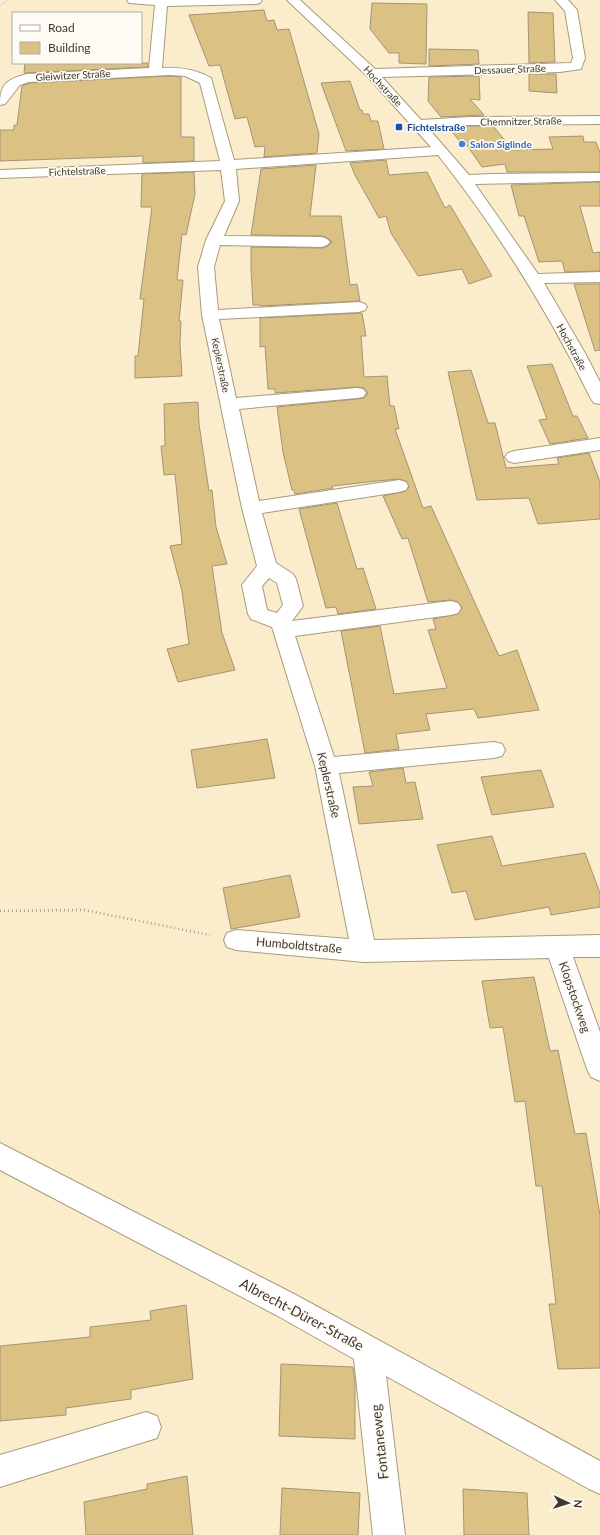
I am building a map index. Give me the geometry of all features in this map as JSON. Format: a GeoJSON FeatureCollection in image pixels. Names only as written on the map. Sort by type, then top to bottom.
{"type":"FeatureCollection","features":[{"type":"Feature","properties":{"kind":"street"},"geometry":{"type":"LineString","coordinates":[[133,0],[161,2],[256,0]]}},
{"type":"Feature","properties":{"kind":"street","name":"Hochstraße"},"geometry":{"type":"LineString","coordinates":[[293,0],[372,73],[442,151],[465,180],[534,279],[577,354],[599,397]]}},
{"type":"Feature","properties":{"kind":"street","name":"Dessauer Straße"},"geometry":{"type":"LineString","coordinates":[[372,73],[560,68],[576,66],[579,58],[571,10],[561,0]]}},
{"type":"Feature","properties":{"kind":"street"},"geometry":{"type":"LineString","coordinates":[[155,72],[161,2]]}},
{"type":"Feature","properties":{"kind":"street","name":"Gleiwitzer Straße"},"geometry":{"type":"LineString","coordinates":[[0,101],[15,82],[27,78],[180,71],[195,74],[206,81],[228,165]]}},
{"type":"Feature","properties":{"kind":"street","name":"Chemnitzer Straße"},"geometry":{"type":"LineString","coordinates":[[418,124],[600,120]]}},
{"type":"Feature","properties":{"kind":"street","name":"Fichtelstraße"},"geometry":{"type":"LineString","coordinates":[[0,174],[228,165],[442,151]]}},
{"type":"Feature","properties":{"kind":"street","name":"Keplerstraße"},"geometry":{"type":"LineString","coordinates":[[228,165],[232,201],[214,240],[206,267],[210,315],[251,508],[267,567]]}},
{"type":"Feature","properties":{"kind":"street"},"geometry":{"type":"LineString","coordinates":[[465,180],[492,178],[600,177]]}},
{"type":"Feature","properties":{"kind":"street"},"geometry":{"type":"LineString","coordinates":[[214,240],[322,242]]}},
{"type":"Feature","properties":{"kind":"street"},"geometry":{"type":"LineString","coordinates":[[534,279],[600,277]]}},
{"type":"Feature","properties":{"kind":"street"},"geometry":{"type":"LineString","coordinates":[[210,315],[359,307]]}},
{"type":"Feature","properties":{"kind":"street"},"geometry":{"type":"LineString","coordinates":[[229,404],[357,393]]}},
{"type":"Feature","properties":{"kind":"street"},"geometry":{"type":"LineString","coordinates":[[514,458],[600,444]]}},
{"type":"Feature","properties":{"kind":"street"},"geometry":{"type":"LineString","coordinates":[[251,508],[400,486]]}},
{"type":"Feature","properties":{"kind":"street"},"geometry":{"type":"LineString","coordinates":[[282,626],[293,606],[286,580],[267,567],[252,585],[258,614],[282,626],[451,608]]}},
{"type":"Feature","properties":{"kind":"street","name":"Keplerstraße"},"geometry":{"type":"LineString","coordinates":[[282,626],[326,766],[364,951]]}},
{"type":"Feature","properties":{"kind":"street"},"geometry":{"type":"LineString","coordinates":[[326,766],[494,750]]}},
{"type":"Feature","properties":{"kind":"street","name":"Humboldtstraße"},"geometry":{"type":"LineString","coordinates":[[236,940],[364,951],[600,946]]}},
{"type":"Feature","properties":{"kind":"street","name":"Klopstockweg"},"geometry":{"type":"LineString","coordinates":[[558,948],[600,1069]]}},
{"type":"Feature","properties":{"kind":"street","name":"Albrecht-Dürer-Straße"},"geometry":{"type":"LineString","coordinates":[[0,1156],[286,1304],[600,1478]]}},
{"type":"Feature","properties":{"kind":"street","name":"Fontaneweg"},"geometry":{"type":"LineString","coordinates":[[368,1349],[390,1535]]}},
{"type":"Feature","properties":{"kind":"street"},"geometry":{"type":"LineString","coordinates":[[0,1471],[146,1427]]}},
{"type":"Feature","properties":{"kind":"path"},"geometry":{"type":"LineString","coordinates":[[0,6],[8,0]]}},
{"type":"Feature","properties":{"kind":"path"},"geometry":{"type":"LineString","coordinates":[[0,911],[84,910],[236,940]]}},
{"type":"Feature","properties":{"kind":"building"},"geometry":{"type":"Polygon","coordinates":[[[372,3],[427,4],[426,64],[399,63],[399,53],[389,53],[370,29],[372,3]]]}},
{"type":"Feature","properties":{"kind":"building"},"geometry":{"type":"Polygon","coordinates":[[[264,10],[267,21],[274,20],[277,30],[289,29],[319,134],[317,153],[264,157],[265,146],[255,147],[247,117],[235,119],[220,65],[209,66],[189,15],[264,10]]]}},
{"type":"Feature","properties":{"kind":"building"},"geometry":{"type":"Polygon","coordinates":[[[528,12],[553,13],[555,62],[529,63],[528,12]]]}},
{"type":"Feature","properties":{"kind":"building"},"geometry":{"type":"Polygon","coordinates":[[[429,49],[478,50],[479,64],[429,66],[429,49]]]}},
{"type":"Feature","properties":{"kind":"building"},"geometry":{"type":"Polygon","coordinates":[[[148,63],[148,67],[24,73],[25,64],[148,63]]]}},
{"type":"Feature","properties":{"kind":"building"},"geometry":{"type":"Polygon","coordinates":[[[529,74],[556,74],[557,93],[529,91],[529,74]]]}},
{"type":"Feature","properties":{"kind":"building"},"geometry":{"type":"Polygon","coordinates":[[[170,76],[181,77],[181,137],[194,137],[194,161],[143,163],[143,156],[0,161],[0,130],[14,130],[14,125],[17,125],[22,86],[29,83],[170,76]]]}},
{"type":"Feature","properties":{"kind":"building"},"geometry":{"type":"Polygon","coordinates":[[[479,76],[480,100],[470,99],[484,115],[441,117],[428,101],[429,77],[479,76]]]}},
{"type":"Feature","properties":{"kind":"building"},"geometry":{"type":"Polygon","coordinates":[[[350,81],[360,110],[362,110],[363,114],[369,114],[371,121],[378,121],[384,149],[346,151],[321,83],[350,81]]]}},
{"type":"Feature","properties":{"kind":"building"},"geometry":{"type":"Polygon","coordinates":[[[493,126],[513,150],[553,149],[549,137],[583,136],[584,142],[596,142],[600,153],[600,172],[507,172],[505,164],[482,167],[466,144],[462,144],[449,128],[493,126]]]}},
{"type":"Feature","properties":{"kind":"building"},"geometry":{"type":"Polygon","coordinates":[[[386,160],[389,175],[427,172],[445,208],[450,205],[492,276],[469,284],[462,269],[418,276],[391,233],[386,216],[379,218],[350,163],[386,160]]]}},
{"type":"Feature","properties":{"kind":"building"},"geometry":{"type":"Polygon","coordinates":[[[316,165],[310,216],[341,216],[350,285],[357,284],[360,301],[260,306],[253,305],[251,247],[322,248],[328,246],[332,242],[328,238],[322,236],[251,235],[261,169],[316,165]]]}},
{"type":"Feature","properties":{"kind":"building"},"geometry":{"type":"Polygon","coordinates":[[[194,172],[195,194],[186,235],[182,234],[177,280],[183,280],[179,321],[181,321],[180,344],[182,376],[135,378],[135,356],[138,356],[144,299],[140,299],[152,207],[141,207],[142,174],[194,172]]]}},
{"type":"Feature","properties":{"kind":"building"},"geometry":{"type":"Polygon","coordinates":[[[600,182],[600,206],[580,206],[593,253],[600,252],[600,271],[565,272],[562,261],[539,262],[524,216],[519,216],[511,185],[600,182]]]}},
{"type":"Feature","properties":{"kind":"building"},"geometry":{"type":"Polygon","coordinates":[[[574,284],[600,284],[600,350],[595,351],[574,284]]]}},
{"type":"Feature","properties":{"kind":"building"},"geometry":{"type":"Polygon","coordinates":[[[362,313],[366,336],[361,336],[364,377],[387,376],[390,406],[394,406],[399,429],[395,429],[423,508],[431,506],[499,656],[517,650],[539,710],[478,718],[474,709],[426,714],[430,730],[396,734],[399,749],[365,753],[341,631],[380,626],[394,694],[447,688],[428,630],[436,629],[433,619],[458,614],[462,607],[458,602],[451,600],[428,602],[408,538],[402,539],[383,496],[406,491],[409,487],[406,481],[399,479],[332,486],[333,488],[295,494],[294,490],[292,490],[283,452],[277,407],[364,398],[368,393],[364,388],[357,387],[275,393],[275,389],[268,389],[265,346],[260,347],[260,318],[362,313]]]}},
{"type":"Feature","properties":{"kind":"building"},"geometry":{"type":"Polygon","coordinates":[[[552,364],[573,416],[577,416],[588,438],[550,444],[539,420],[547,419],[527,366],[552,364]]]}},
{"type":"Feature","properties":{"kind":"building"},"geometry":{"type":"Polygon","coordinates":[[[471,370],[488,423],[495,423],[506,468],[559,464],[557,458],[589,453],[600,482],[600,519],[538,524],[529,498],[477,500],[448,372],[471,370]]]}},
{"type":"Feature","properties":{"kind":"building"},"geometry":{"type":"Polygon","coordinates":[[[198,402],[199,424],[209,491],[212,490],[216,527],[227,564],[212,566],[222,633],[235,670],[178,682],[167,649],[189,644],[182,591],[170,546],[182,544],[175,474],[164,475],[161,446],[165,446],[164,404],[198,402]]]}},
{"type":"Feature","properties":{"kind":"building"},"geometry":{"type":"Polygon","coordinates":[[[337,503],[357,569],[363,568],[376,609],[338,614],[336,607],[326,608],[299,509],[337,503]]]}},
{"type":"Feature","properties":{"kind":"building"},"geometry":{"type":"Polygon","coordinates":[[[267,739],[275,778],[197,788],[191,750],[267,739]]]}},
{"type":"Feature","properties":{"kind":"building"},"geometry":{"type":"Polygon","coordinates":[[[403,768],[406,783],[415,782],[423,819],[359,824],[353,787],[373,786],[369,772],[403,768]]]}},
{"type":"Feature","properties":{"kind":"building"},"geometry":{"type":"Polygon","coordinates":[[[541,770],[554,807],[492,815],[481,777],[541,770]]]}},
{"type":"Feature","properties":{"kind":"building"},"geometry":{"type":"Polygon","coordinates":[[[492,836],[502,866],[585,853],[600,893],[600,907],[551,915],[549,907],[475,920],[466,891],[452,893],[437,845],[492,836]]]}},
{"type":"Feature","properties":{"kind":"building"},"geometry":{"type":"Polygon","coordinates":[[[290,875],[300,917],[231,929],[223,888],[290,875]]]}},
{"type":"Feature","properties":{"kind":"building"},"geometry":{"type":"Polygon","coordinates":[[[534,977],[550,1051],[558,1050],[575,1134],[586,1133],[600,1215],[600,1368],[558,1369],[549,1304],[556,1304],[542,1186],[536,1186],[525,1101],[515,1102],[503,1027],[490,1028],[482,981],[534,977]]]}},
{"type":"Feature","properties":{"kind":"building"},"geometry":{"type":"Polygon","coordinates":[[[186,1305],[193,1379],[131,1390],[131,1399],[66,1408],[66,1415],[0,1421],[0,1346],[90,1337],[90,1327],[151,1320],[150,1311],[186,1305]]]}},
{"type":"Feature","properties":{"kind":"building"},"geometry":{"type":"Polygon","coordinates":[[[281,1364],[353,1367],[355,1383],[355,1439],[279,1436],[281,1364]]]}},
{"type":"Feature","properties":{"kind":"building"},"geometry":{"type":"Polygon","coordinates":[[[187,1476],[193,1535],[86,1535],[84,1502],[147,1489],[147,1484],[187,1476]]]}},
{"type":"Feature","properties":{"kind":"building"},"geometry":{"type":"Polygon","coordinates":[[[282,1488],[360,1493],[358,1535],[280,1535],[282,1488]]]}},
{"type":"Feature","properties":{"kind":"building"},"geometry":{"type":"Polygon","coordinates":[[[463,1489],[527,1493],[529,1535],[464,1535],[463,1489]]]}},
{"type":"Feature","properties":{"kind":"place","name":"Fichtelstraße"},"geometry":{"type":"Point","coordinates":[399,127]}},
{"type":"Feature","properties":{"kind":"place","name":"Salon Siglinde"},"geometry":{"type":"Point","coordinates":[462,144]}}]}
